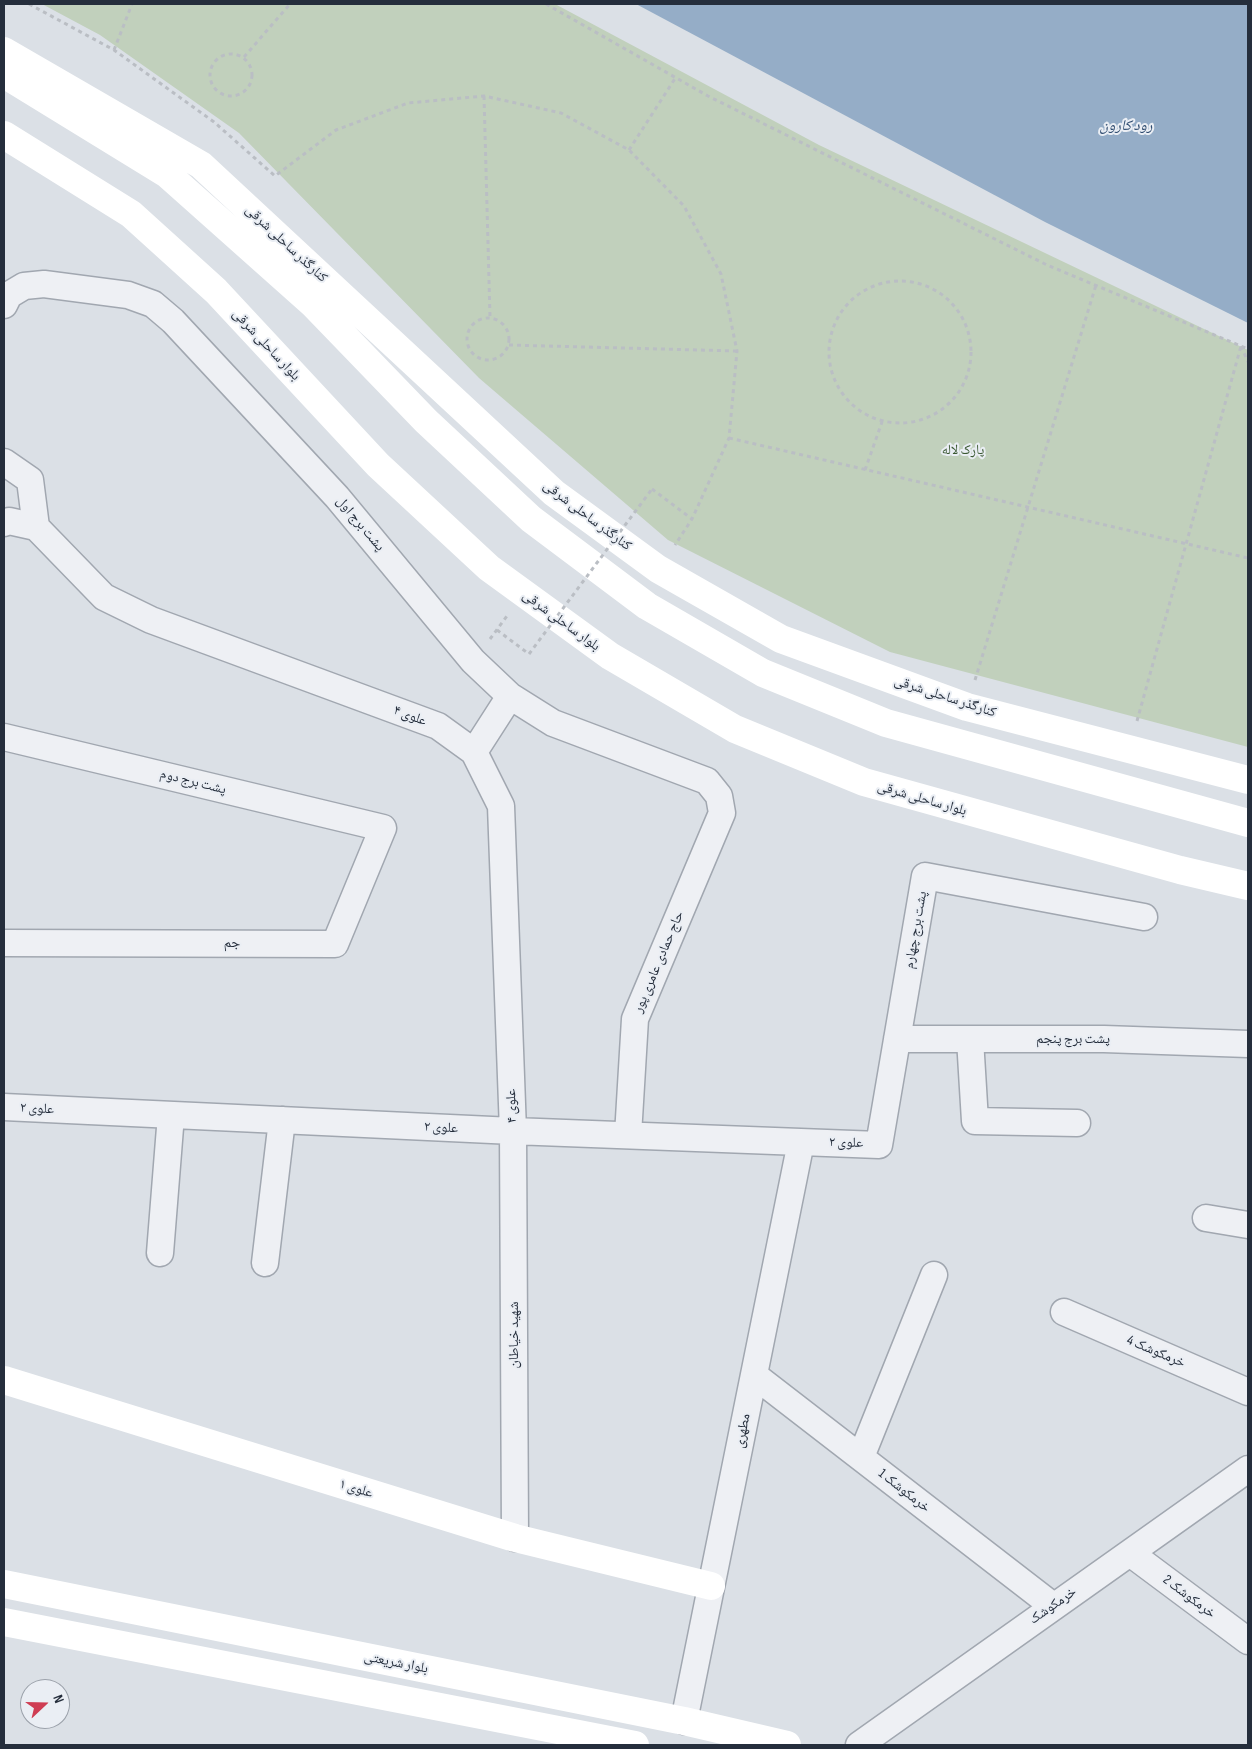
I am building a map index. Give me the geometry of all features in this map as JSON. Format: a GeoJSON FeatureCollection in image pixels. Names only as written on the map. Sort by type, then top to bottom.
{"type":"FeatureCollection","features":[{"type":"Feature","properties":{"kind":"main road","name":"کنارگذر ساحلی شرقی"},"geometry":{"type":"LineString","coordinates":[[4,51],[201,165],[320,293],[554,494],[658,569],[780,639],[967,707],[1248,780]]}},
{"type":"Feature","properties":{"kind":"main road"},"geometry":{"type":"LineString","coordinates":[[4,74],[167,174],[320,293],[426,421],[531,519],[647,606],[763,673],[886,723],[1198,811],[1248,823]]}},
{"type":"Feature","properties":{"kind":"main road","name":"بلوار ساحلی شرقی"},"geometry":{"type":"LineString","coordinates":[[4,135],[131,214],[216,291],[378,465],[489,568],[610,656],[735,729],[864,782],[1180,870],[1248,886]]}},
{"type":"Feature","properties":{"kind":"main road","name":"علوی ۱"},"geometry":{"type":"LineString","coordinates":[[4,1380],[515,1538],[711,1586]]}},
{"type":"Feature","properties":{"kind":"main road","name":"بلوار شریعتی"},"geometry":{"type":"LineString","coordinates":[[4,1584],[684,1721],[787,1745]]}},
{"type":"Feature","properties":{"kind":"main road"},"geometry":{"type":"LineString","coordinates":[[4,1622],[636,1745]]}},
{"type":"Feature","properties":{"kind":"street","name":"پشت برج اول"},"geometry":{"type":"LineString","coordinates":[[4,305],[9,294],[16,290],[24,286],[44,284],[128,295],[153,304],[173,321],[338,496],[473,661],[510,696],[553,723],[707,781],[719,796]]}},
{"type":"Feature","properties":{"kind":"street"},"geometry":{"type":"LineString","coordinates":[[4,462],[30,480],[36,527],[10,521],[4,523]]}},
{"type":"Feature","properties":{"kind":"street","name":"علوی ۴"},"geometry":{"type":"LineString","coordinates":[[36,527],[104,597],[152,620],[438,726],[474,752],[501,806],[513,1131]]}},
{"type":"Feature","properties":{"kind":"street"},"geometry":{"type":"LineString","coordinates":[[474,752],[510,696]]}},
{"type":"Feature","properties":{"kind":"street","name":"پشت برج دوم"},"geometry":{"type":"LineString","coordinates":[[4,737],[383,828]]}},
{"type":"Feature","properties":{"kind":"street","name":"حاج حمادی عامری پور"},"geometry":{"type":"LineString","coordinates":[[628,1135],[635,1019],[722,813],[719,796]]}},
{"type":"Feature","properties":{"kind":"street","name":"جم"},"geometry":{"type":"LineString","coordinates":[[4,943],[335,944],[383,828]]}},
{"type":"Feature","properties":{"kind":"street","name":"پشت برج چهارم"},"geometry":{"type":"LineString","coordinates":[[879,1144],[925,876],[1144,917]]}},
{"type":"Feature","properties":{"kind":"street"},"geometry":{"type":"LineString","coordinates":[[970,1039],[975,1121],[1077,1123]]}},
{"type":"Feature","properties":{"kind":"street","name":"پشت برج پنجم"},"geometry":{"type":"LineString","coordinates":[[897,1040],[1104,1039],[1248,1044]]}},
{"type":"Feature","properties":{"kind":"street","name":"علوی ۲"},"geometry":{"type":"LineString","coordinates":[[4,1107],[513,1131],[879,1144]]}},
{"type":"Feature","properties":{"kind":"street"},"geometry":{"type":"LineString","coordinates":[[160,1253],[171,1115]]}},
{"type":"Feature","properties":{"kind":"street"},"geometry":{"type":"LineString","coordinates":[[265,1263],[282,1120]]}},
{"type":"Feature","properties":{"kind":"street","name":"شهید خیاطان"},"geometry":{"type":"LineString","coordinates":[[513,1131],[515,1538]]}},
{"type":"Feature","properties":{"kind":"street","name":"مطهری"},"geometry":{"type":"LineString","coordinates":[[684,1721],[801,1142]]}},
{"type":"Feature","properties":{"kind":"street"},"geometry":{"type":"LineString","coordinates":[[1206,1218],[1248,1225]]}},
{"type":"Feature","properties":{"kind":"street"},"geometry":{"type":"LineString","coordinates":[[861,1458],[934,1275]]}},
{"type":"Feature","properties":{"kind":"street","name":"خرمکوشک 4"},"geometry":{"type":"LineString","coordinates":[[1064,1312],[1248,1392]]}},
{"type":"Feature","properties":{"kind":"street","name":"خرمکوشک 1"},"geometry":{"type":"LineString","coordinates":[[754,1375],[1053,1606]]}},
{"type":"Feature","properties":{"kind":"street","name":"خرمکوشک"},"geometry":{"type":"LineString","coordinates":[[859,1745],[1248,1469]]}},
{"type":"Feature","properties":{"kind":"street","name":"خرمکوشک 2"},"geometry":{"type":"LineString","coordinates":[[1130,1553],[1248,1641]]}},
{"type":"Feature","properties":{"kind":"path"},"geometry":{"type":"LineString","coordinates":[[29,4],[114,50],[214,122],[275,176],[336,130],[408,103],[484,96],[560,113],[629,150],[684,206],[721,274],[738,351],[729,438],[692,519],[652,489],[529,654],[496,630]]}},
{"type":"Feature","properties":{"kind":"path"},"geometry":{"type":"LineString","coordinates":[[114,50],[132,4]]}},
{"type":"Feature","properties":{"kind":"path"},"geometry":{"type":"LineString","coordinates":[[244,57],[290,4]]}},
{"type":"Feature","properties":{"kind":"path"},"geometry":{"type":"LineString","coordinates":[[546,4],[708,96],[1038,260],[1248,349]]}},
{"type":"Feature","properties":{"kind":"path"},"geometry":{"type":"LineString","coordinates":[[233,53],[244,57],[252,66],[252,81],[245,92],[231,97],[218,92],[210,80],[211,66],[221,56],[233,53]]}},
{"type":"Feature","properties":{"kind":"path"},"geometry":{"type":"LineString","coordinates":[[629,150],[676,77]]}},
{"type":"Feature","properties":{"kind":"path"},"geometry":{"type":"LineString","coordinates":[[484,96],[490,317]]}},
{"type":"Feature","properties":{"kind":"path"},"geometry":{"type":"LineString","coordinates":[[898,279],[938,290],[965,320],[972,360],[957,398],[943,408],[923,421],[882,422],[847,401],[829,364],[833,324],[859,292],[898,279]]}},
{"type":"Feature","properties":{"kind":"path"},"geometry":{"type":"LineString","coordinates":[[967,707],[1096,285]]}},
{"type":"Feature","properties":{"kind":"path"},"geometry":{"type":"LineString","coordinates":[[490,317],[501,321],[509,330],[509,345],[501,357],[488,361],[475,356],[467,344],[468,330],[478,320],[490,317]]}},
{"type":"Feature","properties":{"kind":"path"},"geometry":{"type":"LineString","coordinates":[[509,345],[738,351]]}},
{"type":"Feature","properties":{"kind":"path"},"geometry":{"type":"LineString","coordinates":[[1241,346],[1248,362]]}},
{"type":"Feature","properties":{"kind":"path"},"geometry":{"type":"LineString","coordinates":[[1129,749],[1241,346]]}},
{"type":"Feature","properties":{"kind":"path"},"geometry":{"type":"LineString","coordinates":[[865,470],[882,422]]}},
{"type":"Feature","properties":{"kind":"path"},"geometry":{"type":"LineString","coordinates":[[729,438],[1248,558]]}},
{"type":"Feature","properties":{"kind":"green space","name":"پارک لاله"},"geometry":{"type":"Polygon","coordinates":[[[42,4],[555,4],[819,145],[1248,350],[1248,747],[890,652],[668,540],[479,378],[239,133],[100,35],[42,4]]]}},
{"type":"Feature","properties":{"kind":"water","name":"رود کارون"},"geometry":{"type":"Polygon","coordinates":[[[636,4],[1248,4],[1248,323],[1045,222],[636,4]]]}}]}
